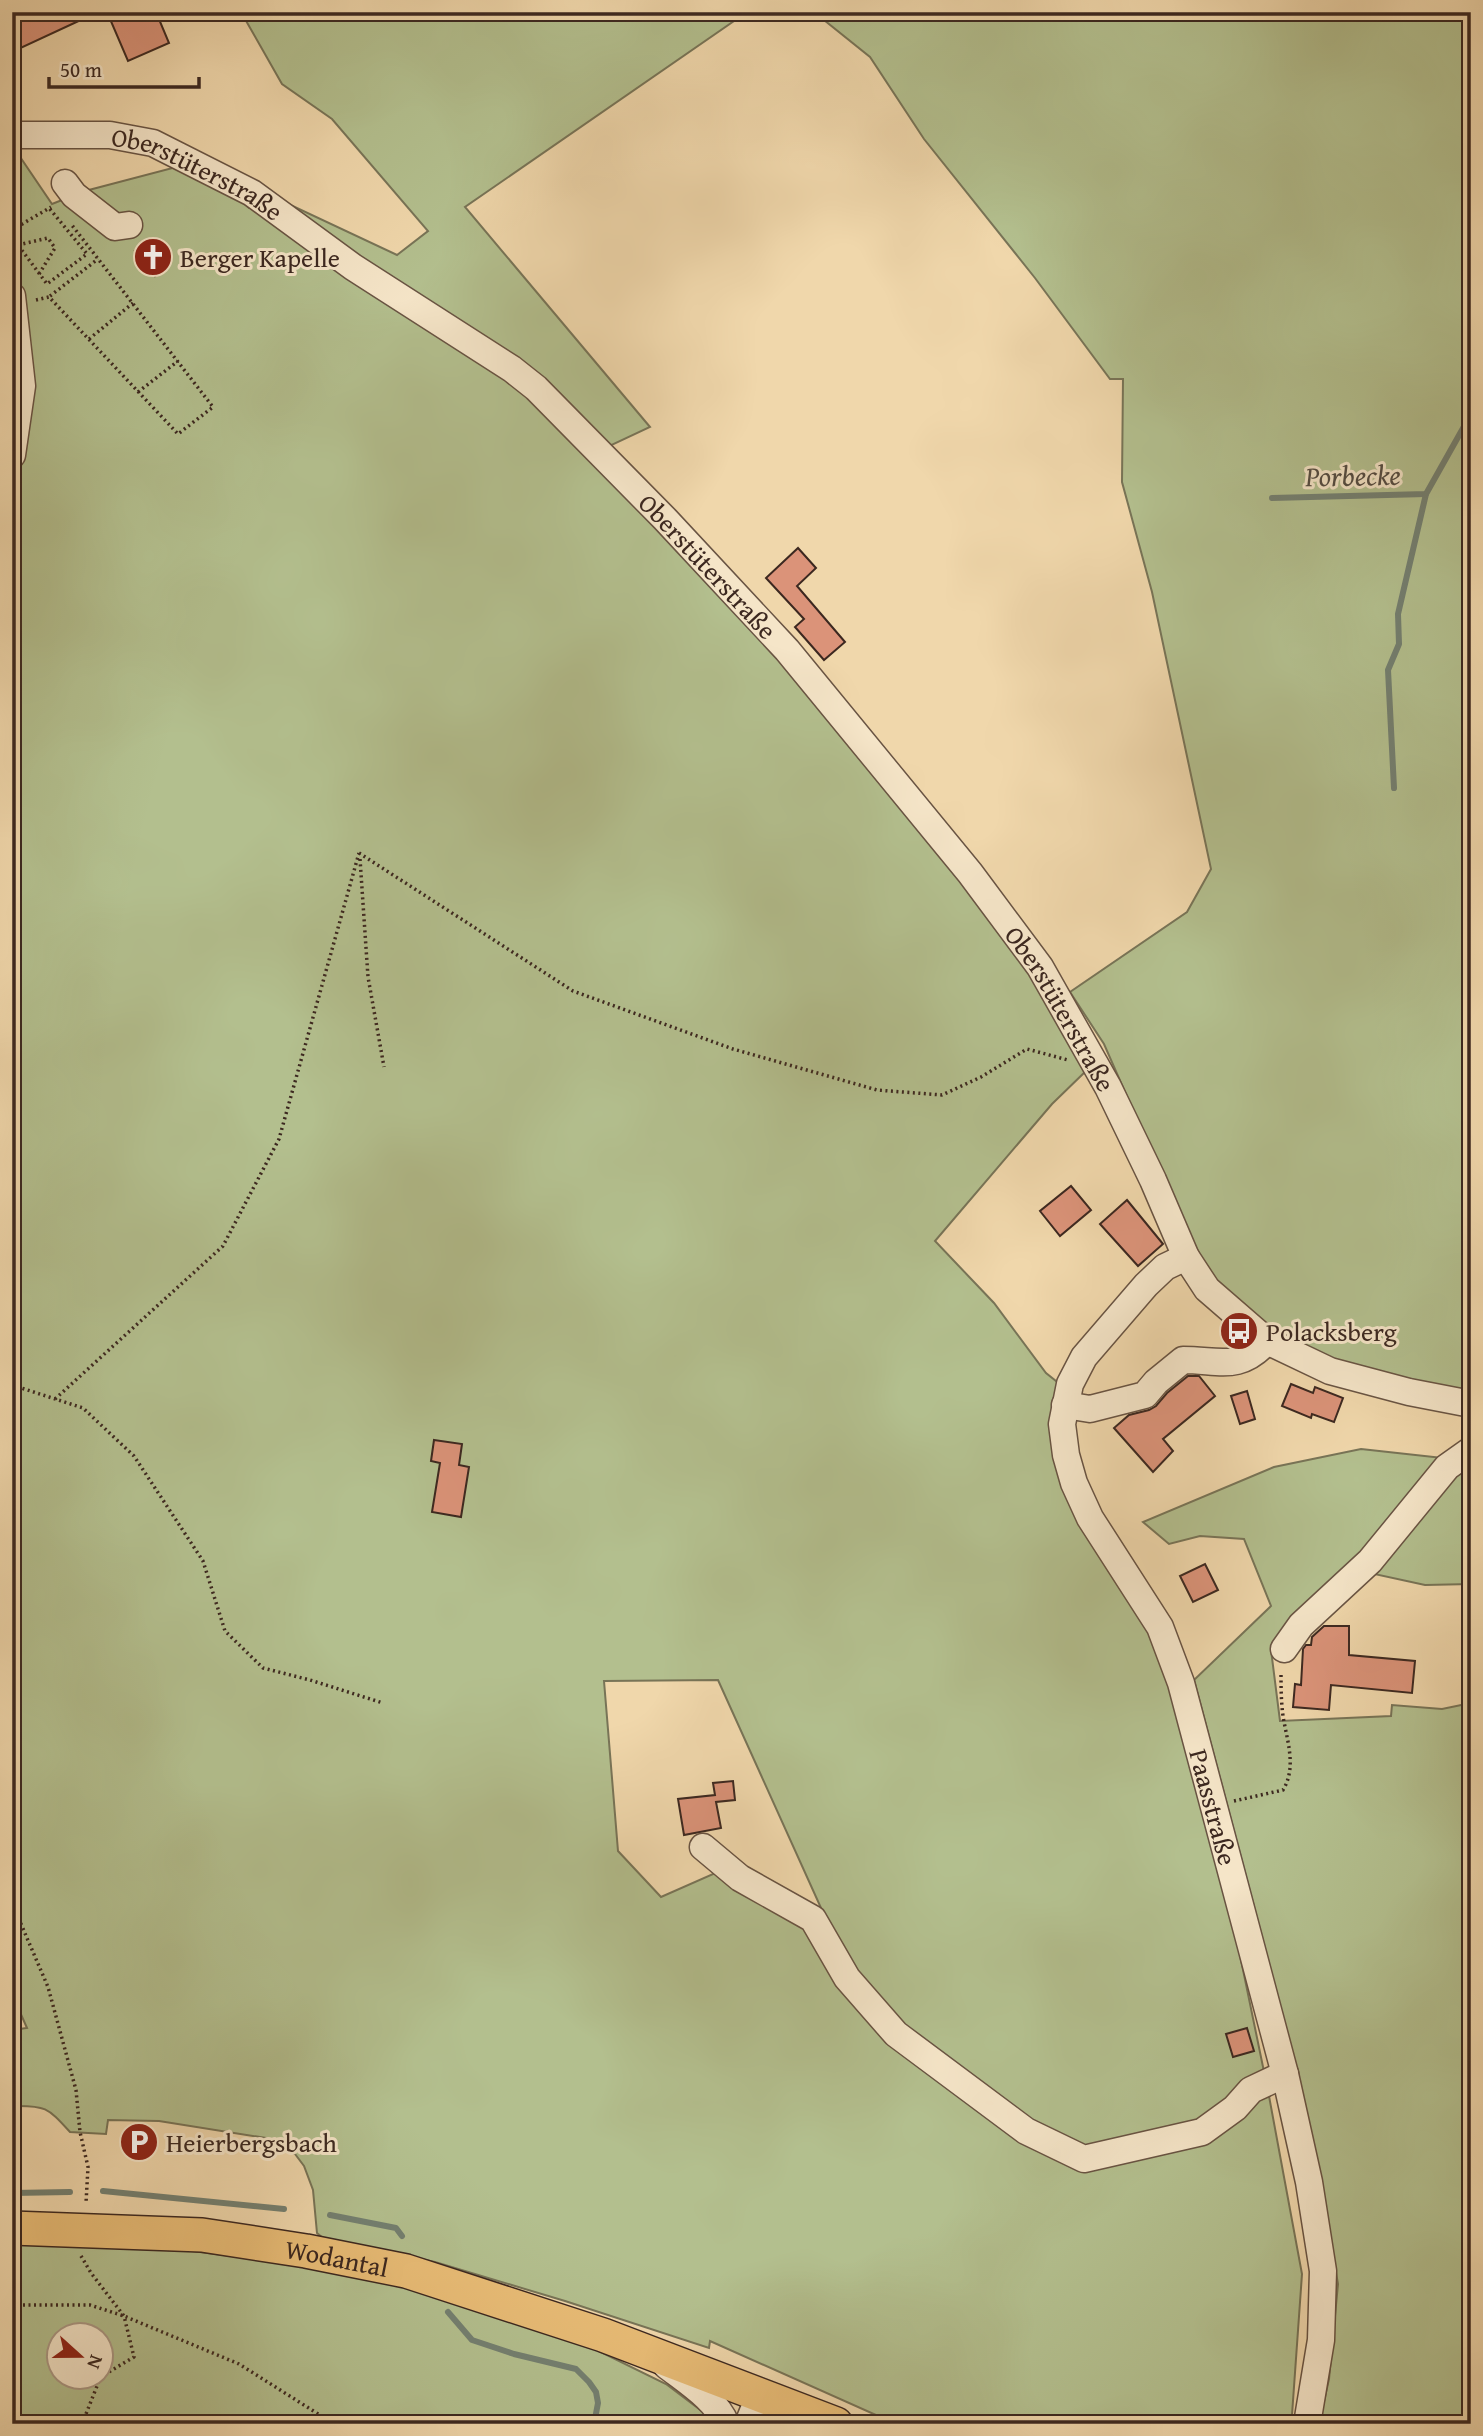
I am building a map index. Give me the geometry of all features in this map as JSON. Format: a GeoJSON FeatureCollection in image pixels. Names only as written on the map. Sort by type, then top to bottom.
{"type":"FeatureCollection","features":[{"type":"Feature","properties":{"kind":"main road","name":"Wodantal"},"geometry":{"type":"LineString","coordinates":[[12,2228],[202,2235],[355,2260],[433,2279],[650,2353],[770,2412],[836,2424]]}},
{"type":"Feature","properties":{"kind":"street","name":"Oberstüterstraße"},"geometry":{"type":"LineString","coordinates":[[12,135],[110,135],[153,143],[208,169],[252,193],[353,267],[512,369],[536,388],[665,519],[795,660],[970,873],[1032,957],[1096,1065],[1153,1180],[1186,1257],[1207,1289],[1266,1341],[1330,1371],[1409,1392],[1471,1404]]}},
{"type":"Feature","properties":{"kind":"street"},"geometry":{"type":"LineString","coordinates":[[60,193],[74,195],[115,227],[129,225]]}},
{"type":"Feature","properties":{"kind":"street"},"geometry":{"type":"LineString","coordinates":[[12,455],[22,386],[13,301]]}},
{"type":"Feature","properties":{"kind":"street","name":"Paasstraße"},"geometry":{"type":"LineString","coordinates":[[1186,1257],[1165,1267],[1146,1285],[1084,1357],[1070,1384],[1062,1424],[1074,1483],[1090,1518],[1160,1627],[1181,1683],[1285,2074],[1309,2182],[1323,2271],[1321,2340],[1307,2424]]}},
{"type":"Feature","properties":{"kind":"street"},"geometry":{"type":"LineString","coordinates":[[1065,1405],[1090,1409],[1125,1402],[1145,1395],[1156,1382],[1183,1360],[1225,1363],[1246,1359],[1253,1356],[1266,1341]]}},
{"type":"Feature","properties":{"kind":"street"},"geometry":{"type":"LineString","coordinates":[[1284,1649],[1301,1625],[1370,1561],[1447,1468],[1471,1450]]}},
{"type":"Feature","properties":{"kind":"street"},"geometry":{"type":"LineString","coordinates":[[703,1847],[740,1878],[813,1919],[847,1978],[896,2034],[1026,2131],[1084,2159],[1202,2132],[1235,2108],[1251,2090],[1285,2074]]}},
{"type":"Feature","properties":{"kind":"street","name":"Wodantal"},"geometry":{"type":"LineString","coordinates":[[650,2353],[712,2404],[726,2424]]}},
{"type":"Feature","properties":{"kind":"path"},"geometry":{"type":"LineString","coordinates":[[12,230],[50,208],[60,193]]}},
{"type":"Feature","properties":{"kind":"path"},"geometry":{"type":"LineString","coordinates":[[12,237],[47,284],[87,254],[50,208]]}},
{"type":"Feature","properties":{"kind":"path"},"geometry":{"type":"LineString","coordinates":[[12,213],[22,224]]}},
{"type":"Feature","properties":{"kind":"path"},"geometry":{"type":"LineString","coordinates":[[49,297],[178,434],[213,407],[64,215]]}},
{"type":"Feature","properties":{"kind":"path"},"geometry":{"type":"LineString","coordinates":[[18,245],[48,238],[55,248],[39,274]]}},
{"type":"Feature","properties":{"kind":"path"},"geometry":{"type":"LineString","coordinates":[[13,301],[49,297],[99,259]]}},
{"type":"Feature","properties":{"kind":"path"},"geometry":{"type":"LineString","coordinates":[[89,339],[133,303]]}},
{"type":"Feature","properties":{"kind":"path"},"geometry":{"type":"LineString","coordinates":[[138,392],[178,361]]}},
{"type":"Feature","properties":{"kind":"path"},"geometry":{"type":"LineString","coordinates":[[359,853],[573,991],[746,1053],[877,1090],[942,1095],[981,1077],[1027,1049],[1058,1059],[1096,1065]]}},
{"type":"Feature","properties":{"kind":"path"},"geometry":{"type":"LineString","coordinates":[[359,853],[368,977],[384,1067]]}},
{"type":"Feature","properties":{"kind":"path"},"geometry":{"type":"LineString","coordinates":[[55,1399],[223,1246],[279,1139],[359,853]]}},
{"type":"Feature","properties":{"kind":"path"},"geometry":{"type":"LineString","coordinates":[[12,1385],[83,1408],[134,1456],[203,1561],[225,1631],[263,1668],[383,1703]]}},
{"type":"Feature","properties":{"kind":"path"},"geometry":{"type":"LineString","coordinates":[[1215,1805],[1283,1790],[1290,1779],[1291,1765],[1281,1688],[1284,1649]]}},
{"type":"Feature","properties":{"kind":"path"},"geometry":{"type":"LineString","coordinates":[[12,1903],[48,1987],[76,2090],[80,2132],[88,2167],[80,2254],[124,2316],[134,2357],[116,2367]]}},
{"type":"Feature","properties":{"kind":"path"},"geometry":{"type":"LineString","coordinates":[[12,2305],[90,2305],[124,2316],[239,2364],[334,2424]]}},
{"type":"Feature","properties":{"kind":"path"},"geometry":{"type":"LineString","coordinates":[[82,2424],[95,2390]]}},
{"type":"Feature","properties":{"kind":"green space"},"geometry":{"type":"Polygon","coordinates":[[[241,12],[747,12],[465,207],[650,427],[607,447],[783,656],[1034,970],[1088,1069],[1052,1104],[935,1241],[994,1303],[1046,1373],[1061,1385],[1060,1476],[1145,1606],[1206,1790],[1269,2096],[1302,2274],[1292,2415],[1289,2424],[896,2424],[710,2341],[709,2348],[435,2262],[323,2238],[317,2233],[313,2190],[304,2166],[295,2154],[266,2138],[159,2121],[108,2120],[106,2134],[70,2132],[46,2110],[32,2106],[12,2106],[12,2030],[27,2028],[12,1994],[12,307],[19,331],[12,278],[12,145],[52,204],[85,191],[180,166],[225,188],[249,208],[278,199],[397,255],[428,231],[332,119],[282,84],[241,12]],[[718,1680],[604,1681],[618,1851],[661,1897],[722,1870],[826,1919],[718,1680]]]}},
{"type":"Feature","properties":{"kind":"green space"},"geometry":{"type":"Polygon","coordinates":[[[814,12],[1146,12],[1172,16],[1177,12],[1471,12],[1471,1393],[1336,1364],[1272,1333],[1223,1291],[1193,1247],[1104,1044],[1070,992],[1187,912],[1211,869],[1152,592],[1122,482],[1123,379],[1110,379],[1035,278],[924,139],[870,57],[814,12]]]}},
{"type":"Feature","properties":{"kind":"green space"},"geometry":{"type":"Polygon","coordinates":[[[1361,1449],[1452,1459],[1271,1650],[1280,1721],[1391,1716],[1392,1705],[1442,1709],[1471,1703],[1471,2424],[1319,2424],[1329,2379],[1338,2284],[1323,2197],[1276,1990],[1194,1680],[1271,1606],[1244,1539],[1200,1536],[1169,1544],[1143,1522],[1274,1467],[1361,1449]]]}},
{"type":"Feature","properties":{"kind":"green space"},"geometry":{"type":"Polygon","coordinates":[[[1471,1457],[1471,1584],[1425,1585],[1365,1572],[1471,1457]]]}},
{"type":"Feature","properties":{"kind":"green space"},"geometry":{"type":"Polygon","coordinates":[[[12,2244],[192,2251],[309,2266],[444,2296],[558,2331],[666,2384],[703,2412],[711,2424],[12,2424],[12,2244]]]}},
{"type":"Feature","properties":{"kind":"building"},"geometry":{"type":"Polygon","coordinates":[[[12,12],[98,12],[12,52],[12,12]]]}},
{"type":"Feature","properties":{"kind":"building"},"geometry":{"type":"Polygon","coordinates":[[[107,12],[156,12],[169,43],[128,61],[107,12]]]}},
{"type":"Feature","properties":{"kind":"building","name":"Berger Kapelle"},"geometry":{"type":"Polygon","coordinates":[[[151,239],[170,263],[155,276],[135,251],[151,239]]]}},
{"type":"Feature","properties":{"kind":"building"},"geometry":{"type":"Polygon","coordinates":[[[798,548],[816,568],[797,586],[845,642],[824,660],[795,627],[804,619],[766,578],[798,548]]]}},
{"type":"Feature","properties":{"kind":"building"},"geometry":{"type":"Polygon","coordinates":[[[1071,1186],[1091,1210],[1060,1236],[1040,1211],[1071,1186]]]}},
{"type":"Feature","properties":{"kind":"building"},"geometry":{"type":"Polygon","coordinates":[[[1127,1200],[1163,1244],[1138,1266],[1100,1224],[1127,1200]]]}},
{"type":"Feature","properties":{"kind":"building"},"geometry":{"type":"Polygon","coordinates":[[[1188,1376],[1199,1376],[1215,1396],[1163,1439],[1173,1451],[1153,1472],[1114,1428],[1129,1415],[1156,1406],[1188,1376]]]}},
{"type":"Feature","properties":{"kind":"building"},"geometry":{"type":"Polygon","coordinates":[[[1291,1384],[1313,1393],[1315,1387],[1343,1398],[1334,1422],[1312,1414],[1311,1418],[1282,1406],[1291,1384]]]}},
{"type":"Feature","properties":{"kind":"building"},"geometry":{"type":"Polygon","coordinates":[[[1247,1391],[1255,1419],[1240,1424],[1231,1396],[1247,1391]]]}},
{"type":"Feature","properties":{"kind":"building"},"geometry":{"type":"Polygon","coordinates":[[[434,1440],[462,1444],[459,1465],[469,1467],[461,1517],[432,1512],[440,1463],[431,1461],[434,1440]]]}},
{"type":"Feature","properties":{"kind":"building"},"geometry":{"type":"Polygon","coordinates":[[[1205,1564],[1218,1590],[1193,1602],[1180,1576],[1205,1564]]]}},
{"type":"Feature","properties":{"kind":"building"},"geometry":{"type":"Polygon","coordinates":[[[1324,1626],[1349,1626],[1349,1655],[1415,1661],[1412,1693],[1331,1685],[1329,1710],[1293,1707],[1295,1684],[1301,1685],[1303,1649],[1306,1645],[1311,1645],[1312,1637],[1324,1626]]]}},
{"type":"Feature","properties":{"kind":"building"},"geometry":{"type":"Polygon","coordinates":[[[733,1781],[735,1800],[716,1802],[721,1828],[684,1835],[678,1799],[715,1795],[713,1783],[733,1781]]]}},
{"type":"Feature","properties":{"kind":"building"},"geometry":{"type":"Polygon","coordinates":[[[1247,2028],[1254,2051],[1233,2057],[1226,2034],[1247,2028]]]}},
{"type":"Feature","properties":{"kind":"waterway","name":"Porbecke"},"geometry":{"type":"LineString","coordinates":[[1272,498],[1426,494],[1471,414]]}},
{"type":"Feature","properties":{"kind":"waterway"},"geometry":{"type":"LineString","coordinates":[[1394,788],[1388,670],[1399,644],[1398,614],[1426,494]]}},
{"type":"Feature","properties":{"kind":"waterway","name":"Heierbergsbach"},"geometry":{"type":"LineString","coordinates":[[103,2191],[284,2209]]}},
{"type":"Feature","properties":{"kind":"waterway"},"geometry":{"type":"LineString","coordinates":[[12,2193],[70,2192]]}},
{"type":"Feature","properties":{"kind":"waterway"},"geometry":{"type":"LineString","coordinates":[[330,2215],[396,2228],[402,2236]]}},
{"type":"Feature","properties":{"kind":"waterway","name":"Heierbergsbach"},"geometry":{"type":"LineString","coordinates":[[448,2312],[472,2340],[514,2354],[576,2369],[596,2392],[598,2403],[594,2424]]}},
{"type":"Feature","properties":{"kind":"place","name":"Berger Kapelle"},"geometry":{"type":"Point","coordinates":[153,257]}},
{"type":"Feature","properties":{"kind":"place","name":"Polacksberg"},"geometry":{"type":"Point","coordinates":[1239,1331]}},
{"type":"Feature","properties":{"kind":"place","name":"Heierbergsbach"},"geometry":{"type":"Point","coordinates":[139,2142]}}]}
